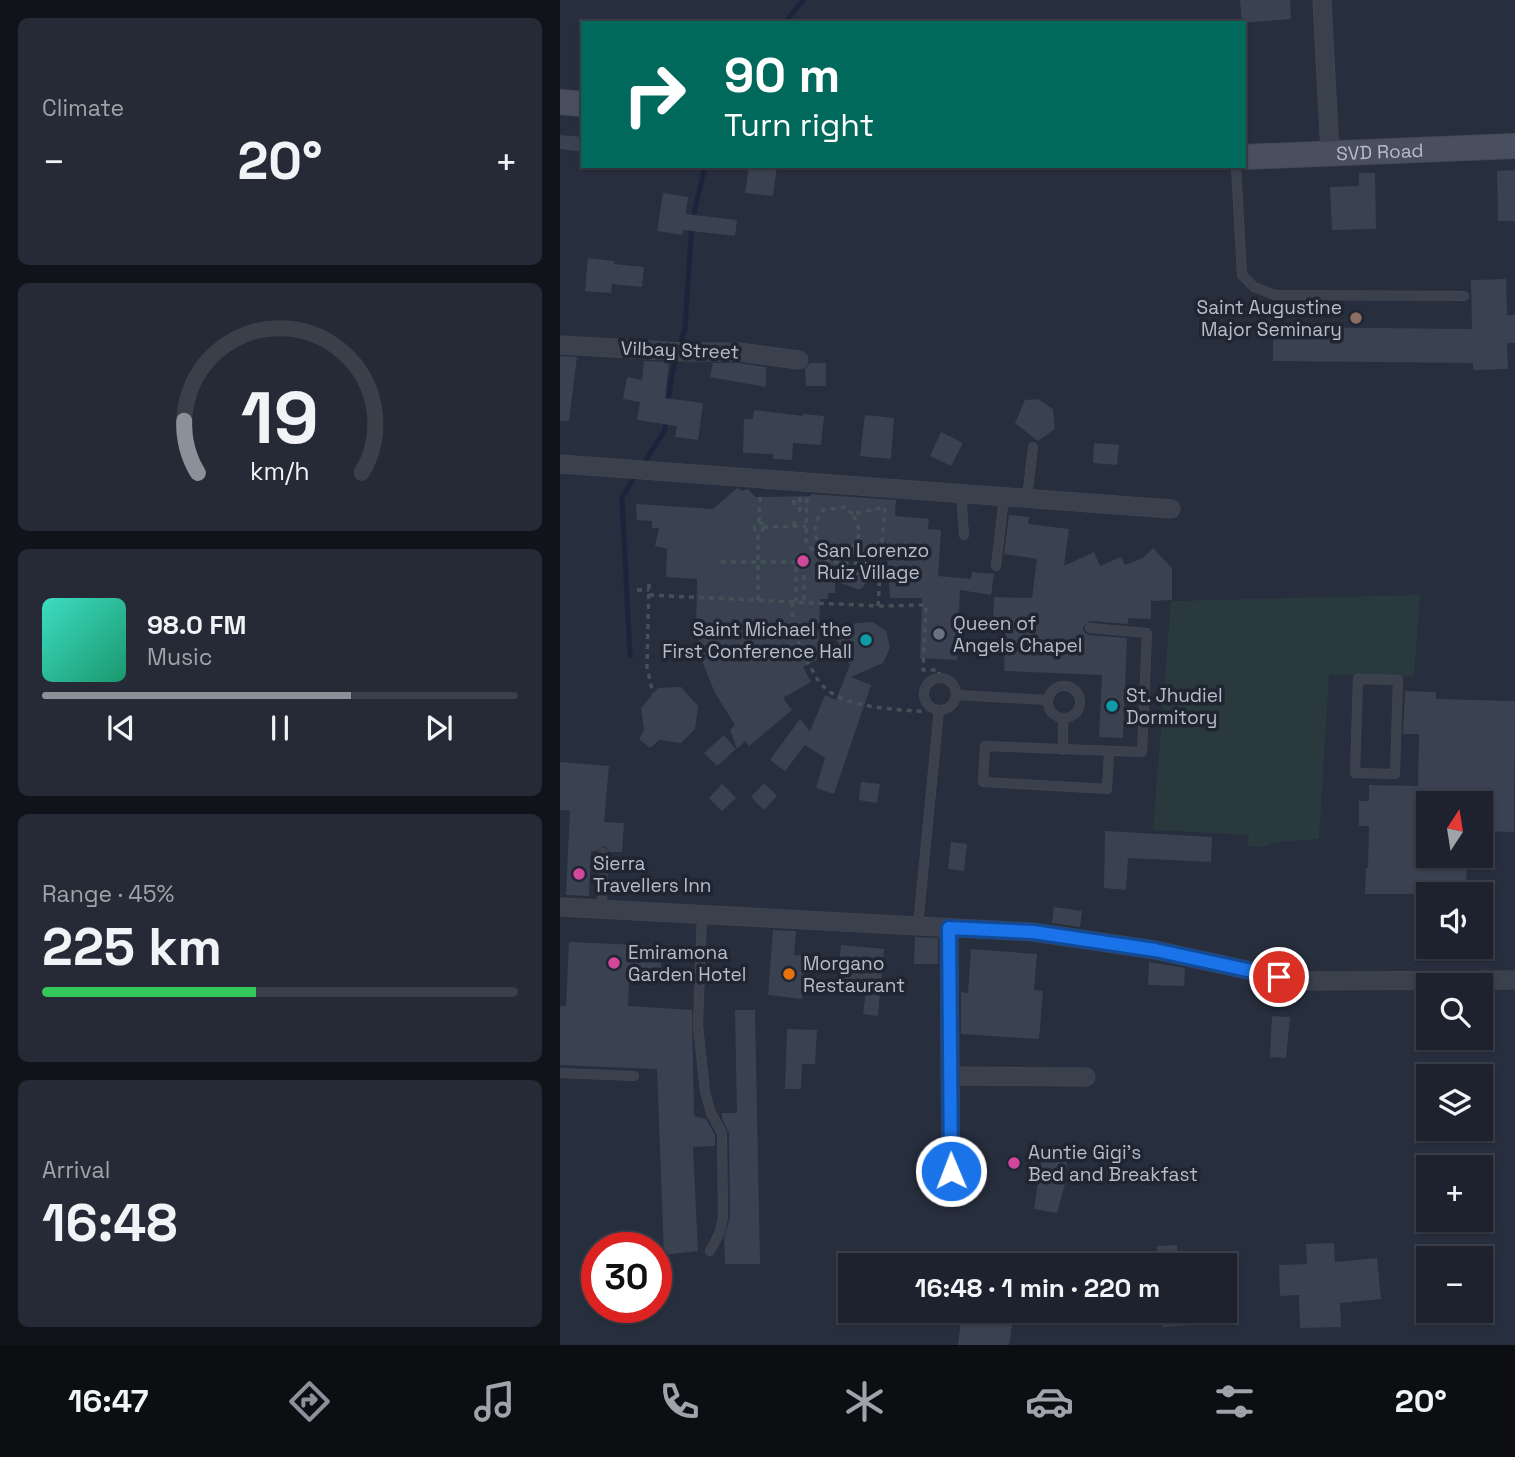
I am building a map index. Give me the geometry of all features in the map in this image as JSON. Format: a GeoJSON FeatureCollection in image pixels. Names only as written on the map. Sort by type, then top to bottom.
{"type":"FeatureCollection","features":[{"type":"Feature","properties":{"kind":"main road"},"geometry":{"type":"LineString","coordinates":[[560,102],[581,104]]}},
{"type":"Feature","properties":{"kind":"main road","name":"SVD Road"},"geometry":{"type":"LineString","coordinates":[[1246,158],[1515,146]]}},
{"type":"Feature","properties":{"kind":"street"},"geometry":{"type":"LineString","coordinates":[[1322,0],[1331,154]]}},
{"type":"Feature","properties":{"kind":"street","name":"Vilbay Street"},"geometry":{"type":"LineString","coordinates":[[560,345],[739,352],[799,360]]}},
{"type":"Feature","properties":{"kind":"street"},"geometry":{"type":"LineString","coordinates":[[560,464],[1171,509]]}},
{"type":"Feature","properties":{"kind":"street"},"geometry":{"type":"LineString","coordinates":[[560,907],[1033,932],[1155,950],[1297,981],[1515,980]]}},
{"type":"Feature","properties":{"kind":"street"},"geometry":{"type":"LineString","coordinates":[[949,928],[951,1194]]}},
{"type":"Feature","properties":{"kind":"street"},"geometry":{"type":"LineString","coordinates":[[950,1076],[1086,1077]]}},
{"type":"Feature","properties":{"kind":"lane"},"geometry":{"type":"LineString","coordinates":[[1236,168],[1242,275],[1254,287],[1275,295],[1464,296]]}},
{"type":"Feature","properties":{"kind":"lane"},"geometry":{"type":"LineString","coordinates":[[1027,498],[1033,447]]}},
{"type":"Feature","properties":{"kind":"lane"},"geometry":{"type":"LineString","coordinates":[[961,493],[964,535]]}},
{"type":"Feature","properties":{"kind":"lane"},"geometry":{"type":"LineString","coordinates":[[996,566],[1004,497]]}},
{"type":"Feature","properties":{"kind":"lane"},"geometry":{"type":"LineString","coordinates":[[1090,628],[1147,633],[1142,752],[1109,753],[985,746],[983,782],[1107,789],[1109,753]]}},
{"type":"Feature","properties":{"kind":"lane"},"geometry":{"type":"LineString","coordinates":[[938,711],[929,706],[924,691],[929,682],[939,678],[949,681],[956,695]]}},
{"type":"Feature","properties":{"kind":"lane"},"geometry":{"type":"LineString","coordinates":[[1358,678],[1398,680],[1395,774],[1355,773],[1358,678]]}},
{"type":"Feature","properties":{"kind":"lane"},"geometry":{"type":"LineString","coordinates":[[1048,699],[1058,688],[1068,687],[1077,693],[1080,702],[1077,712],[1063,718]]}},
{"type":"Feature","properties":{"kind":"lane"},"geometry":{"type":"LineString","coordinates":[[938,711],[948,707],[956,695]]}},
{"type":"Feature","properties":{"kind":"lane"},"geometry":{"type":"LineString","coordinates":[[956,695],[1048,699]]}},
{"type":"Feature","properties":{"kind":"lane"},"geometry":{"type":"LineString","coordinates":[[1048,699],[1050,710],[1063,718]]}},
{"type":"Feature","properties":{"kind":"lane"},"geometry":{"type":"LineString","coordinates":[[918,925],[938,711]]}},
{"type":"Feature","properties":{"kind":"lane"},"geometry":{"type":"LineString","coordinates":[[1063,718],[1063,750]]}},
{"type":"Feature","properties":{"kind":"lane"},"geometry":{"type":"LineString","coordinates":[[602,910],[603,853]]}},
{"type":"Feature","properties":{"kind":"lane"},"geometry":{"type":"LineString","coordinates":[[702,915],[698,1025],[705,1092],[711,1113],[722,1133],[723,1217],[720,1232],[710,1251]]}},
{"type":"Feature","properties":{"kind":"lane"},"geometry":{"type":"LineString","coordinates":[[560,1073],[634,1076]]}},
{"type":"Feature","properties":{"kind":"path"},"geometry":{"type":"LineString","coordinates":[[760,491],[759,522],[764,527]]}},
{"type":"Feature","properties":{"kind":"path"},"geometry":{"type":"LineString","coordinates":[[807,493],[806,541],[818,558],[858,564],[880,564]]}},
{"type":"Feature","properties":{"kind":"path"},"geometry":{"type":"LineString","coordinates":[[794,505],[794,499],[800,499],[800,510],[797,510]]}},
{"type":"Feature","properties":{"kind":"path"},"geometry":{"type":"LineString","coordinates":[[844,506],[853,514],[860,532],[855,545],[840,555],[823,552],[815,540],[815,521],[823,510],[844,506]]}},
{"type":"Feature","properties":{"kind":"path"},"geometry":{"type":"LineString","coordinates":[[853,514],[885,507],[878,606]]}},
{"type":"Feature","properties":{"kind":"path"},"geometry":{"type":"LineString","coordinates":[[794,519],[794,526]]}},
{"type":"Feature","properties":{"kind":"path"},"geometry":{"type":"LineString","coordinates":[[758,600],[758,531],[754,526],[759,522]]}},
{"type":"Feature","properties":{"kind":"path"},"geometry":{"type":"LineString","coordinates":[[758,531],[764,527],[806,526]]}},
{"type":"Feature","properties":{"kind":"path"},"geometry":{"type":"LineString","coordinates":[[804,603],[804,565],[806,557],[813,551]]}},
{"type":"Feature","properties":{"kind":"path"},"geometry":{"type":"LineString","coordinates":[[873,556],[873,564]]}},
{"type":"Feature","properties":{"kind":"path"},"geometry":{"type":"LineString","coordinates":[[806,557],[796,557],[793,627],[796,640],[822,686],[832,693],[863,705],[938,711]]}},
{"type":"Feature","properties":{"kind":"path"},"geometry":{"type":"LineString","coordinates":[[720,562],[804,565]]}},
{"type":"Feature","properties":{"kind":"path"},"geometry":{"type":"LineString","coordinates":[[858,564],[858,575]]}},
{"type":"Feature","properties":{"kind":"path"},"geometry":{"type":"LineString","coordinates":[[649,584],[647,667],[653,694]]}},
{"type":"Feature","properties":{"kind":"path"},"geometry":{"type":"LineString","coordinates":[[637,590],[804,603],[926,605],[923,670],[939,670],[939,678]]}},
{"type":"Feature","properties":{"kind":"shaded area"},"geometry":{"type":"Polygon","coordinates":[[[1420,595],[1414,677],[1329,675],[1319,839],[1276,842],[1263,847],[1247,846],[1249,835],[1153,830],[1171,601],[1420,595]]]}},
{"type":"Feature","properties":{"kind":"building"},"geometry":{"type":"Polygon","coordinates":[[[1240,0],[1290,0],[1291,19],[1242,21],[1240,0]]]}},
{"type":"Feature","properties":{"kind":"building"},"geometry":{"type":"Polygon","coordinates":[[[560,135],[581,137],[581,152],[560,149],[560,135]]]}},
{"type":"Feature","properties":{"kind":"building"},"geometry":{"type":"Polygon","coordinates":[[[749,168],[777,168],[773,196],[745,193],[749,168]]]}},
{"type":"Feature","properties":{"kind":"building"},"geometry":{"type":"Polygon","coordinates":[[[1515,170],[1515,221],[1498,221],[1497,171],[1515,170]]]}},
{"type":"Feature","properties":{"kind":"building"},"geometry":{"type":"Polygon","coordinates":[[[1359,173],[1375,173],[1376,229],[1332,230],[1330,187],[1359,186],[1359,173]]]}},
{"type":"Feature","properties":{"kind":"building"},"geometry":{"type":"Polygon","coordinates":[[[663,193],[688,197],[686,214],[737,220],[735,236],[683,230],[683,235],[657,231],[663,193]]]}},
{"type":"Feature","properties":{"kind":"building"},"geometry":{"type":"Polygon","coordinates":[[[588,258],[644,267],[642,287],[612,284],[611,293],[585,291],[588,258]]]}},
{"type":"Feature","properties":{"kind":"building"},"geometry":{"type":"Polygon","coordinates":[[[1506,279],[1507,315],[1515,315],[1515,343],[1507,343],[1508,369],[1473,370],[1473,363],[1273,361],[1273,327],[1472,329],[1471,280],[1506,279]]]}},
{"type":"Feature","properties":{"kind":"building"},"geometry":{"type":"Polygon","coordinates":[[[560,356],[577,357],[569,421],[560,421],[560,356]]]}},
{"type":"Feature","properties":{"kind":"building"},"geometry":{"type":"Polygon","coordinates":[[[644,361],[669,362],[665,398],[703,403],[698,440],[675,437],[677,426],[637,420],[640,402],[623,399],[627,377],[642,380],[644,361]]]}},
{"type":"Feature","properties":{"kind":"building"},"geometry":{"type":"Polygon","coordinates":[[[713,363],[766,367],[766,387],[710,377],[713,363]]]}},
{"type":"Feature","properties":{"kind":"building"},"geometry":{"type":"Polygon","coordinates":[[[810,363],[826,363],[826,386],[806,386],[805,369],[810,363]]]}},
{"type":"Feature","properties":{"kind":"building"},"geometry":{"type":"Polygon","coordinates":[[[1038,399],[1053,409],[1055,429],[1038,441],[1015,423],[1025,400],[1038,399]]]}},
{"type":"Feature","properties":{"kind":"building"},"geometry":{"type":"Polygon","coordinates":[[[754,410],[824,416],[821,445],[793,443],[792,460],[773,459],[773,454],[743,453],[744,419],[753,419],[754,410]]]}},
{"type":"Feature","properties":{"kind":"building"},"geometry":{"type":"Polygon","coordinates":[[[865,415],[894,418],[891,459],[860,456],[865,415]]]}},
{"type":"Feature","properties":{"kind":"building"},"geometry":{"type":"Polygon","coordinates":[[[941,432],[963,443],[951,466],[930,456],[941,432]]]}},
{"type":"Feature","properties":{"kind":"building"},"geometry":{"type":"Polygon","coordinates":[[[1094,443],[1119,445],[1117,465],[1093,463],[1094,443]]]}},
{"type":"Feature","properties":{"kind":"building"},"geometry":{"type":"Polygon","coordinates":[[[737,488],[742,491],[748,489],[755,497],[811,494],[896,500],[895,516],[929,519],[928,529],[941,530],[938,576],[971,579],[972,572],[994,574],[991,595],[960,590],[957,660],[920,658],[922,598],[890,598],[886,541],[879,556],[834,554],[868,581],[861,589],[857,589],[835,581],[835,593],[828,593],[828,599],[820,599],[818,659],[803,667],[811,682],[783,698],[792,710],[749,746],[745,741],[737,749],[730,730],[735,725],[715,693],[702,661],[696,626],[697,579],[666,577],[667,549],[655,546],[659,528],[652,528],[652,521],[637,520],[636,504],[713,509],[737,488]]]}},
{"type":"Feature","properties":{"kind":"building"},"geometry":{"type":"Polygon","coordinates":[[[1009,515],[1029,517],[1028,524],[1069,529],[1064,566],[1094,552],[1100,566],[1121,557],[1125,565],[1143,558],[1153,548],[1172,568],[1172,600],[1151,601],[1151,619],[1128,618],[1128,624],[1090,621],[1083,627],[1084,632],[1089,635],[1127,638],[1123,738],[1099,737],[1102,675],[1004,671],[1006,618],[993,618],[994,597],[1032,598],[1037,559],[1004,554],[1009,515]]]}},
{"type":"Feature","properties":{"kind":"building"},"geometry":{"type":"Polygon","coordinates":[[[873,622],[886,631],[890,648],[883,663],[851,677],[871,685],[834,794],[816,788],[825,758],[805,745],[785,771],[770,760],[800,719],[810,731],[825,695],[836,700],[850,665],[837,640],[856,623],[873,622]]]}},
{"type":"Feature","properties":{"kind":"building"},"geometry":{"type":"Polygon","coordinates":[[[681,687],[698,706],[695,729],[681,743],[659,740],[650,748],[639,739],[644,730],[641,708],[658,688],[681,687]]]}},
{"type":"Feature","properties":{"kind":"building"},"geometry":{"type":"Polygon","coordinates":[[[1405,691],[1436,692],[1436,699],[1515,701],[1514,832],[1493,831],[1493,791],[1416,791],[1416,868],[1467,868],[1466,882],[1416,882],[1416,894],[1365,894],[1369,826],[1359,826],[1359,801],[1369,801],[1369,785],[1418,786],[1419,734],[1403,734],[1405,691]]]}},
{"type":"Feature","properties":{"kind":"building"},"geometry":{"type":"Polygon","coordinates":[[[724,735],[736,749],[717,766],[704,753],[724,735]]]}},
{"type":"Feature","properties":{"kind":"building"},"geometry":{"type":"Polygon","coordinates":[[[560,762],[609,766],[604,822],[624,823],[622,852],[610,852],[604,846],[591,851],[589,896],[566,895],[570,811],[560,810],[560,762]]]}},
{"type":"Feature","properties":{"kind":"building"},"geometry":{"type":"Polygon","coordinates":[[[861,782],[880,784],[877,803],[859,800],[861,782]]]}},
{"type":"Feature","properties":{"kind":"building"},"geometry":{"type":"Polygon","coordinates":[[[764,783],[777,796],[764,810],[751,797],[764,783]]]}},
{"type":"Feature","properties":{"kind":"building"},"geometry":{"type":"Polygon","coordinates":[[[722,784],[736,798],[722,811],[709,798],[722,784]]]}},
{"type":"Feature","properties":{"kind":"building"},"geometry":{"type":"Polygon","coordinates":[[[1105,831],[1212,837],[1211,862],[1128,858],[1126,890],[1104,888],[1105,831]]]}},
{"type":"Feature","properties":{"kind":"building"},"geometry":{"type":"Polygon","coordinates":[[[951,842],[967,844],[964,871],[948,869],[951,842]]]}},
{"type":"Feature","properties":{"kind":"building"},"geometry":{"type":"Polygon","coordinates":[[[1054,907],[1082,911],[1080,927],[1052,923],[1054,907]]]}},
{"type":"Feature","properties":{"kind":"building"},"geometry":{"type":"Polygon","coordinates":[[[773,930],[796,931],[794,955],[806,956],[802,999],[768,995],[773,930]]]}},
{"type":"Feature","properties":{"kind":"building"},"geometry":{"type":"Polygon","coordinates":[[[915,937],[938,938],[938,964],[914,964],[915,937]]]}},
{"type":"Feature","properties":{"kind":"building"},"geometry":{"type":"Polygon","coordinates":[[[569,942],[662,946],[660,981],[629,979],[628,1006],[692,1010],[694,1116],[706,1119],[715,1135],[715,1146],[693,1147],[698,1251],[672,1254],[672,1232],[663,1232],[657,1069],[560,1065],[560,1006],[566,1006],[569,942]]]}},
{"type":"Feature","properties":{"kind":"building"},"geometry":{"type":"Polygon","coordinates":[[[841,945],[884,949],[878,1016],[863,1014],[866,991],[837,988],[841,945]]]}},
{"type":"Feature","properties":{"kind":"building"},"geometry":{"type":"Polygon","coordinates":[[[971,949],[1037,954],[1034,990],[1043,991],[1039,1039],[961,1034],[961,992],[968,993],[971,949]]]}},
{"type":"Feature","properties":{"kind":"building"},"geometry":{"type":"Polygon","coordinates":[[[1149,962],[1185,968],[1184,986],[1148,985],[1149,962]]]}},
{"type":"Feature","properties":{"kind":"building"},"geometry":{"type":"Polygon","coordinates":[[[735,1010],[755,1010],[760,1264],[725,1264],[724,1239],[730,1217],[729,1133],[722,1113],[737,1113],[735,1010]]]}},
{"type":"Feature","properties":{"kind":"building"},"geometry":{"type":"Polygon","coordinates":[[[1272,1016],[1290,1017],[1286,1058],[1270,1057],[1272,1016]]]}},
{"type":"Feature","properties":{"kind":"building"},"geometry":{"type":"Polygon","coordinates":[[[787,1029],[817,1030],[815,1064],[802,1064],[801,1089],[785,1089],[787,1029]]]}},
{"type":"Feature","properties":{"kind":"building"},"geometry":{"type":"Polygon","coordinates":[[[1042,1157],[1067,1160],[1065,1184],[1057,1213],[1034,1209],[1042,1157]]]}},
{"type":"Feature","properties":{"kind":"building"},"geometry":{"type":"Polygon","coordinates":[[[1334,1243],[1335,1262],[1377,1258],[1381,1299],[1340,1303],[1341,1327],[1300,1328],[1299,1295],[1280,1296],[1279,1265],[1307,1264],[1306,1244],[1334,1243]]]}},
{"type":"Feature","properties":{"kind":"building"},"geometry":{"type":"Polygon","coordinates":[[[1177,1245],[1177,1253],[1157,1253],[1157,1246],[1177,1245]]]}},
{"type":"Feature","properties":{"kind":"building"},"geometry":{"type":"Polygon","coordinates":[[[961,1323],[1012,1323],[1009,1345],[958,1345],[961,1323]]]}},
{"type":"Feature","properties":{"kind":"building"},"geometry":{"type":"Polygon","coordinates":[[[1162,1323],[1216,1324],[1162,1327],[1162,1323]]]}},
{"type":"Feature","properties":{"kind":"waterway"},"geometry":{"type":"LineString","coordinates":[[787,21],[803,0]]}},
{"type":"Feature","properties":{"kind":"waterway"},"geometry":{"type":"LineString","coordinates":[[668,403],[672,374],[685,328],[692,222],[705,168]]}},
{"type":"Feature","properties":{"kind":"waterway"},"geometry":{"type":"LineString","coordinates":[[642,466],[665,430],[666,420]]}},
{"type":"Feature","properties":{"kind":"waterway"},"geometry":{"type":"LineString","coordinates":[[630,656],[622,498],[636,474]]}},
{"type":"Feature","properties":{"kind":"place","name":"Saint Augustine Major Seminary"},"geometry":{"type":"Point","coordinates":[1356,318]}},
{"type":"Feature","properties":{"kind":"place","name":"San Lorenzo Ruiz Village"},"geometry":{"type":"Point","coordinates":[803,561]}},
{"type":"Feature","properties":{"kind":"place","name":"Queen of Angels Chapel"},"geometry":{"type":"Point","coordinates":[939,634]}},
{"type":"Feature","properties":{"kind":"place","name":"Saint Michael the First Conference Hall"},"geometry":{"type":"Point","coordinates":[866,640]}},
{"type":"Feature","properties":{"kind":"place","name":"St. Jhudiel Dormitory"},"geometry":{"type":"Point","coordinates":[1112,706]}},
{"type":"Feature","properties":{"kind":"place","name":"Sierra Travellers Inn"},"geometry":{"type":"Point","coordinates":[579,874]}},
{"type":"Feature","properties":{"kind":"place","name":"Emiramona Garden Hotel"},"geometry":{"type":"Point","coordinates":[614,963]}},
{"type":"Feature","properties":{"kind":"place","name":"Morgano Restaurant"},"geometry":{"type":"Point","coordinates":[789,974]}},
{"type":"Feature","properties":{"kind":"place","name":"Auntie Gigi's Bed and Breakfast"},"geometry":{"type":"Point","coordinates":[1014,1163]}},
{"type":"Feature","properties":{"kind":"route"},"geometry":{"type":"LineString","coordinates":[[951,1171],[949,928],[1033,932],[1155,950],[1279,977]]}}]}
